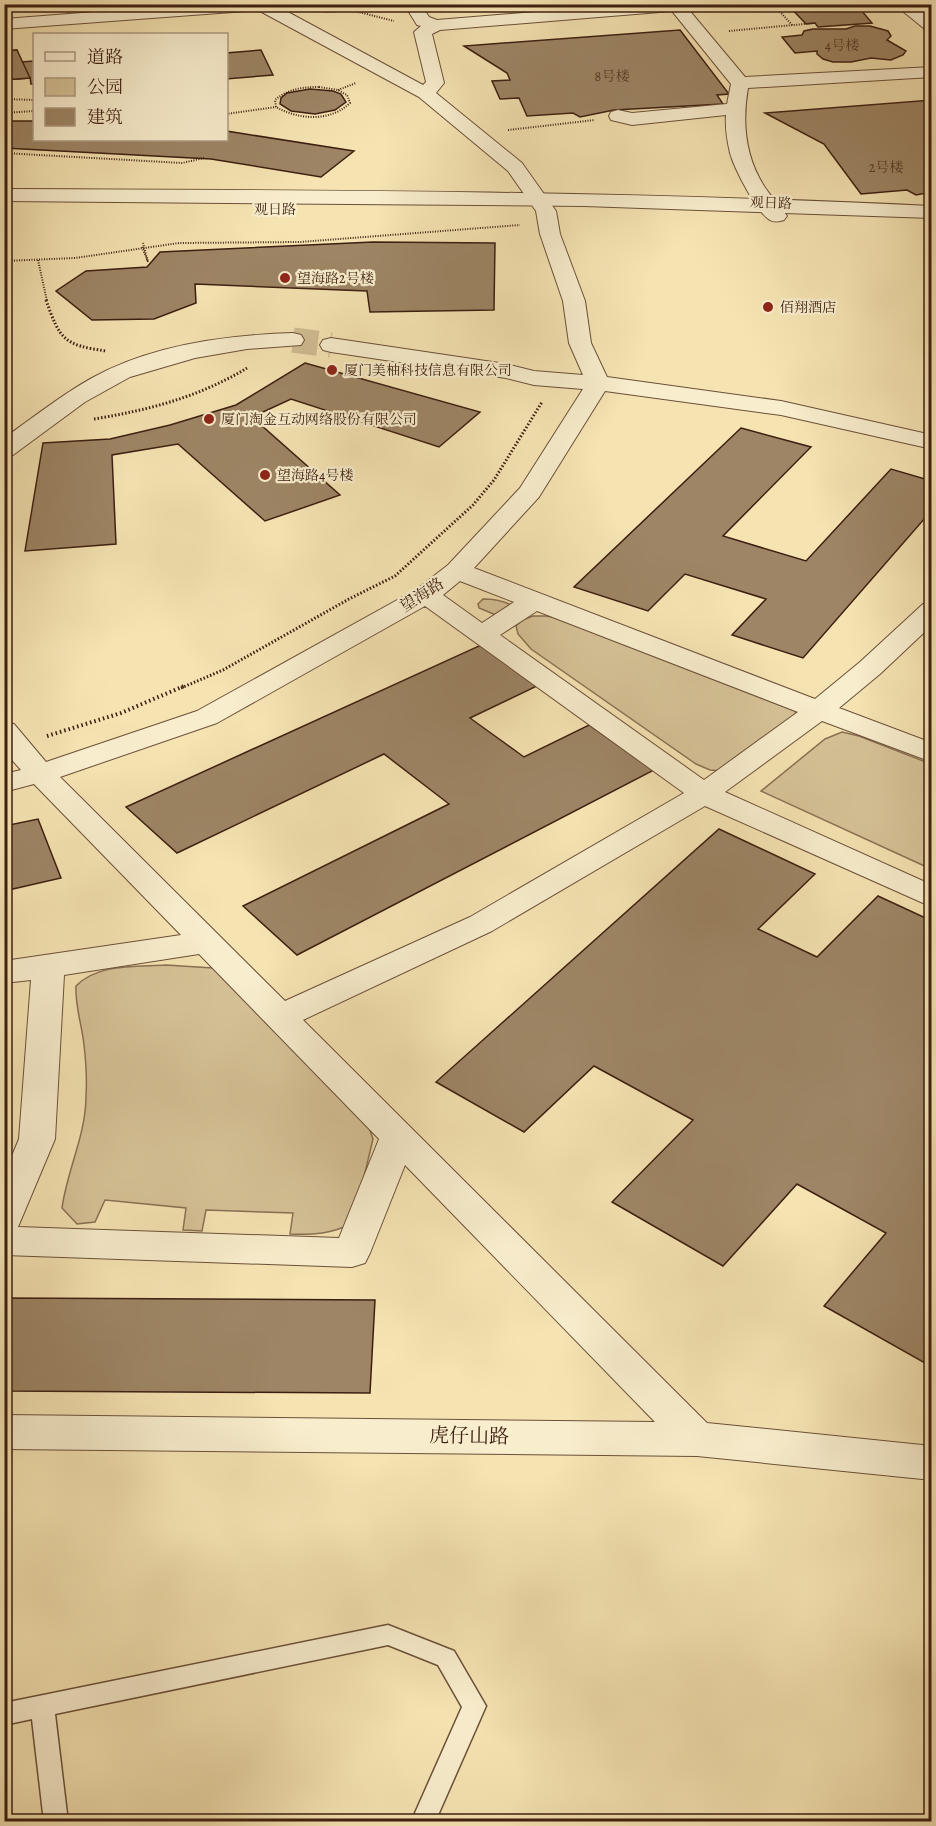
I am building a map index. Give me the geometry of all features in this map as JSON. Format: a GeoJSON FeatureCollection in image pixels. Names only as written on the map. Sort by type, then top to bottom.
{"type":"FeatureCollection","features":[{"type":"Feature","properties":{"kind":"street"},"geometry":{"type":"LineString","coordinates":[[412,4],[429,28],[435,83],[425,93]]}},
{"type":"Feature","properties":{"kind":"street"},"geometry":{"type":"LineString","coordinates":[[474,4],[483,21]]}},
{"type":"Feature","properties":{"kind":"street"},"geometry":{"type":"LineString","coordinates":[[902,4],[932,26]]}},
{"type":"Feature","properties":{"kind":"street"},"geometry":{"type":"LineString","coordinates":[[4,24],[259,5],[425,93],[514,167],[542,204],[550,234],[574,301],[580,343],[598,383]]}},
{"type":"Feature","properties":{"kind":"street"},"geometry":{"type":"LineString","coordinates":[[429,28],[483,21],[678,5],[740,83]]}},
{"type":"Feature","properties":{"kind":"street"},"geometry":{"type":"LineString","coordinates":[[504,20],[520,34]]}},
{"type":"Feature","properties":{"kind":"street"},"geometry":{"type":"LineString","coordinates":[[740,83],[932,72]]}},
{"type":"Feature","properties":{"kind":"street"},"geometry":{"type":"LineString","coordinates":[[805,79],[819,99]]}},
{"type":"Feature","properties":{"kind":"street"},"geometry":{"type":"LineString","coordinates":[[740,83],[734,110],[735,143],[746,171],[772,209]]}},
{"type":"Feature","properties":{"kind":"street"},"geometry":{"type":"LineString","coordinates":[[625,118],[734,110]]}},
{"type":"Feature","properties":{"kind":"street","name":"观日路"},"geometry":{"type":"LineString","coordinates":[[4,195],[932,212]]}},
{"type":"Feature","properties":{"kind":"street","name":"观日路"},"geometry":{"type":"LineString","coordinates":[[4,207],[542,204]]}},
{"type":"Feature","properties":{"kind":"street","name":"观日路"},"geometry":{"type":"LineString","coordinates":[[772,209],[932,224]]}},
{"type":"Feature","properties":{"kind":"street"},"geometry":{"type":"LineString","coordinates":[[4,450],[104,381],[168,356],[248,343],[289,340]]}},
{"type":"Feature","properties":{"kind":"street"},"geometry":{"type":"LineString","coordinates":[[331,345],[506,371],[534,378],[598,383],[781,408],[932,442]]}},
{"type":"Feature","properties":{"kind":"street"},"geometry":{"type":"LineString","coordinates":[[486,347],[506,371]]}},
{"type":"Feature","properties":{"kind":"street","name":"望海路"},"geometry":{"type":"LineString","coordinates":[[4,783],[40,774],[207,717],[426,595],[457,571],[530,492],[598,383]]}},
{"type":"Feature","properties":{"kind":"street"},"geometry":{"type":"LineString","coordinates":[[457,571],[932,753]]}},
{"type":"Feature","properties":{"kind":"street"},"geometry":{"type":"LineString","coordinates":[[426,595],[704,794],[932,897]]}},
{"type":"Feature","properties":{"kind":"street"},"geometry":{"type":"LineString","coordinates":[[483,634],[533,602]]}},
{"type":"Feature","properties":{"kind":"street"},"geometry":{"type":"LineString","coordinates":[[280,1017],[481,924],[704,794],[820,710],[870,668],[932,610]]}},
{"type":"Feature","properties":{"kind":"street"},"geometry":{"type":"LineString","coordinates":[[10,737],[40,774],[697,1439]]}},
{"type":"Feature","properties":{"kind":"street"},"geometry":{"type":"LineString","coordinates":[[4,972],[205,942]]}},
{"type":"Feature","properties":{"kind":"street"},"geometry":{"type":"LineString","coordinates":[[4,1220],[37,1139],[48,967]]}},
{"type":"Feature","properties":{"kind":"street"},"geometry":{"type":"LineString","coordinates":[[4,1241],[352,1253],[398,1137]]}},
{"type":"Feature","properties":{"kind":"street","name":"虎仔山路"},"geometry":{"type":"LineString","coordinates":[[4,1432],[697,1439],[932,1463]]}},
{"type":"Feature","properties":{"kind":"lane"},"geometry":{"type":"LineString","coordinates":[[4,1714],[388,1635],[446,1658],[474,1706],[423,1821]]}},
{"type":"Feature","properties":{"kind":"lane"},"geometry":{"type":"LineString","coordinates":[[42,1706],[51,1765],[56,1821]]}},
{"type":"Feature","properties":{"kind":"path"},"geometry":{"type":"LineString","coordinates":[[773,4],[793,26]]}},
{"type":"Feature","properties":{"kind":"path"},"geometry":{"type":"LineString","coordinates":[[337,9],[341,5]]}},
{"type":"Feature","properties":{"kind":"path"},"geometry":{"type":"LineString","coordinates":[[280,16],[299,17],[337,9],[379,15],[429,28]]}},
{"type":"Feature","properties":{"kind":"path"},"geometry":{"type":"LineString","coordinates":[[699,33],[815,23]]}},
{"type":"Feature","properties":{"kind":"path"},"geometry":{"type":"LineString","coordinates":[[228,114],[276,107],[291,114],[313,116],[341,110],[350,103],[350,99],[338,90],[303,87],[281,94],[275,100],[276,107]]}},
{"type":"Feature","properties":{"kind":"path"},"geometry":{"type":"LineString","coordinates":[[4,99],[33,100]]}},
{"type":"Feature","properties":{"kind":"path"},"geometry":{"type":"LineString","coordinates":[[4,113],[33,111]]}},
{"type":"Feature","properties":{"kind":"path"},"geometry":{"type":"LineString","coordinates":[[477,134],[576,121],[625,118]]}},
{"type":"Feature","properties":{"kind":"path"},"geometry":{"type":"LineString","coordinates":[[4,153],[182,163],[204,158]]}},
{"type":"Feature","properties":{"kind":"path"},"geometry":{"type":"LineString","coordinates":[[4,261],[75,258],[179,243],[300,242],[527,225],[521,219]]}},
{"type":"Feature","properties":{"kind":"path"},"geometry":{"type":"LineString","coordinates":[[142,247],[148,262],[143,243]]}},
{"type":"Feature","properties":{"kind":"path"},"geometry":{"type":"LineString","coordinates":[[38,260],[38,270],[49,306],[66,340],[85,348],[106,351]]}},
{"type":"Feature","properties":{"kind":"path"},"geometry":{"type":"LineString","coordinates":[[86,420],[181,401],[240,373],[289,340]]}},
{"type":"Feature","properties":{"kind":"path"},"geometry":{"type":"LineString","coordinates":[[10,737],[121,713],[223,670],[349,599],[395,576],[473,505],[494,480],[556,379]]}},
{"type":"Feature","properties":{"kind":"green space"},"geometry":{"type":"Polygon","coordinates":[[[483,599],[500,601],[515,607],[503,618],[479,608],[478,604],[483,599]]]}},
{"type":"Feature","properties":{"kind":"green space"},"geometry":{"type":"Polygon","coordinates":[[[533,616],[564,619],[796,709],[795,717],[723,771],[710,770],[696,764],[531,649],[518,634],[516,626],[522,620],[533,616]]]}},
{"type":"Feature","properties":{"kind":"green space"},"geometry":{"type":"Polygon","coordinates":[[[842,732],[859,736],[931,764],[931,869],[761,791],[825,739],[842,732]]]}},
{"type":"Feature","properties":{"kind":"green space"},"geometry":{"type":"Polygon","coordinates":[[[166,965],[213,968],[366,1119],[373,1139],[353,1223],[322,1233],[290,1234],[293,1213],[206,1210],[202,1231],[183,1230],[186,1208],[105,1200],[95,1222],[77,1224],[62,1208],[85,1110],[85,1058],[76,986],[95,973],[106,970],[131,966],[166,965]]]}},
{"type":"Feature","properties":{"kind":"building"},"geometry":{"type":"Polygon","coordinates":[[[787,4],[856,4],[872,23],[818,27],[815,23],[806,24],[787,4]]]}},
{"type":"Feature","properties":{"kind":"building"},"geometry":{"type":"Polygon","coordinates":[[[855,26],[870,26],[888,31],[891,36],[887,40],[906,51],[903,55],[891,60],[871,58],[851,62],[833,62],[823,59],[817,51],[795,53],[782,37],[802,35],[804,31],[813,29],[846,29],[855,26]]]}},
{"type":"Feature","properties":{"kind":"building"},"geometry":{"type":"Polygon","coordinates":[[[680,30],[729,94],[717,95],[723,104],[614,110],[580,117],[573,113],[527,116],[519,98],[500,99],[492,81],[510,80],[507,73],[464,46],[680,30]]]}},
{"type":"Feature","properties":{"kind":"building"},"geometry":{"type":"Polygon","coordinates":[[[17,50],[20,62],[33,61],[33,84],[30,78],[4,80],[4,51],[17,50]]]}},
{"type":"Feature","properties":{"kind":"building"},"geometry":{"type":"Polygon","coordinates":[[[17,50],[30,78],[4,80],[4,51],[17,50]]]}},
{"type":"Feature","properties":{"kind":"building"},"geometry":{"type":"Polygon","coordinates":[[[261,50],[273,75],[228,79],[228,53],[261,50]]]}},
{"type":"Feature","properties":{"kind":"building"},"geometry":{"type":"Polygon","coordinates":[[[310,89],[333,91],[341,94],[346,102],[335,110],[315,114],[291,111],[280,104],[281,98],[287,93],[310,89]]]}},
{"type":"Feature","properties":{"kind":"building"},"geometry":{"type":"Polygon","coordinates":[[[932,100],[932,192],[916,195],[907,190],[861,194],[824,144],[765,113],[932,100]]]}},
{"type":"Feature","properties":{"kind":"building"},"geometry":{"type":"Polygon","coordinates":[[[4,121],[33,121],[33,141],[228,141],[228,131],[354,151],[321,177],[211,159],[4,148],[4,121]]]}},
{"type":"Feature","properties":{"kind":"building","name":"望海路2号楼"},"geometry":{"type":"Polygon","coordinates":[[[373,242],[495,243],[494,310],[370,312],[367,291],[195,284],[196,303],[154,319],[92,320],[56,291],[86,271],[147,267],[160,252],[373,242]]]}},
{"type":"Feature","properties":{"kind":"building","name":"望海路4号楼"},"geometry":{"type":"Polygon","coordinates":[[[305,363],[480,412],[439,447],[291,399],[252,417],[340,495],[265,521],[178,444],[112,455],[116,544],[25,551],[43,443],[110,439],[170,425],[236,405],[305,363]]]}},
{"type":"Feature","properties":{"kind":"building"},"geometry":{"type":"Polygon","coordinates":[[[741,428],[811,447],[723,536],[806,561],[891,469],[932,481],[932,510],[803,658],[732,635],[766,599],[685,574],[648,611],[574,587],[741,428]]]}},
{"type":"Feature","properties":{"kind":"building"},"geometry":{"type":"Polygon","coordinates":[[[481,645],[539,685],[470,718],[524,757],[589,725],[654,770],[297,955],[243,906],[449,804],[384,754],[177,853],[126,807],[481,645]]]}},
{"type":"Feature","properties":{"kind":"building"},"geometry":{"type":"Polygon","coordinates":[[[38,819],[61,878],[4,891],[4,826],[38,819]]]}},
{"type":"Feature","properties":{"kind":"building"},"geometry":{"type":"Polygon","coordinates":[[[719,829],[815,874],[758,929],[817,957],[878,896],[932,921],[932,1367],[824,1306],[886,1233],[797,1184],[723,1266],[612,1202],[693,1120],[594,1066],[524,1132],[436,1082],[719,829]]]}},
{"type":"Feature","properties":{"kind":"building"},"geometry":{"type":"Polygon","coordinates":[[[4,1298],[375,1300],[370,1393],[4,1391],[4,1298]]]}},
{"type":"Feature","properties":{"kind":"tunnel"},"geometry":{"type":"LineString","coordinates":[[293,340],[331,345]]}},
{"type":"Feature","properties":{"kind":"place","name":"望海路2号楼"},"geometry":{"type":"Point","coordinates":[285,278]}},
{"type":"Feature","properties":{"kind":"place","name":"佰翔酒店"},"geometry":{"type":"Point","coordinates":[768,307]}},
{"type":"Feature","properties":{"kind":"place","name":"厦门美柚科技信息有限公司"},"geometry":{"type":"Point","coordinates":[332,370]}},
{"type":"Feature","properties":{"kind":"place","name":"厦门淘金互动网络股份有限公司"},"geometry":{"type":"Point","coordinates":[209,419]}},
{"type":"Feature","properties":{"kind":"place","name":"望海路4号楼"},"geometry":{"type":"Point","coordinates":[265,475]}}]}
